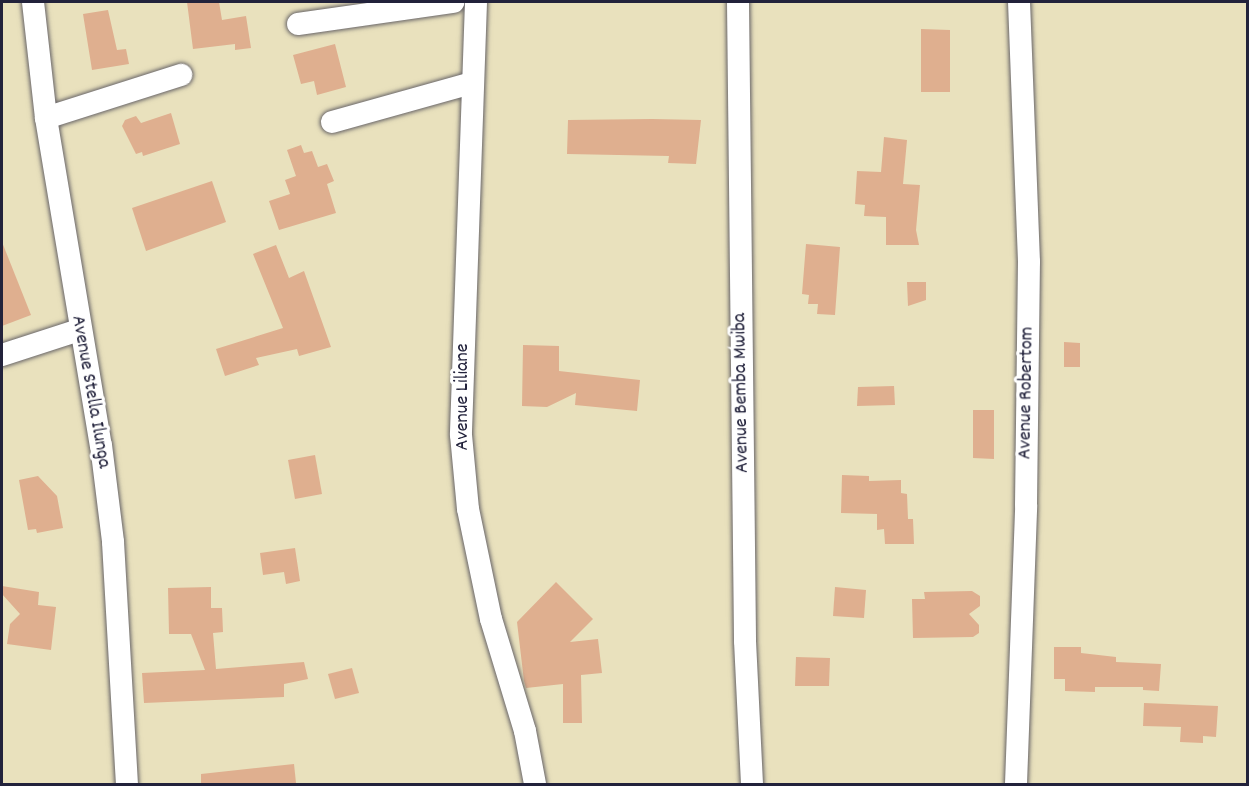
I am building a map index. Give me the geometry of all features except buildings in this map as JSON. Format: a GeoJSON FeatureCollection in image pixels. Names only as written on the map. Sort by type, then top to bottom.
{"type":"FeatureCollection","features":[{"type":"Feature","properties":{"kind":"street","name":"Avenue Stella Ilunga"},"geometry":{"type":"LineString","coordinates":[[33,2],[46,118],[79,330],[101,445],[113,542],[127,784]]}},
{"type":"Feature","properties":{"kind":"street"},"geometry":{"type":"LineString","coordinates":[[298,24],[453,2]]}},
{"type":"Feature","properties":{"kind":"street","name":"Avenue Liliane"},"geometry":{"type":"LineString","coordinates":[[476,2],[460,435],[468,509],[491,619],[525,731],[535,784]]}},
{"type":"Feature","properties":{"kind":"street","name":"Avenue Bemba Mwiba"},"geometry":{"type":"LineString","coordinates":[[738,2],[745,641],[752,784]]}},
{"type":"Feature","properties":{"kind":"street","name":"Avenue Robertom"},"geometry":{"type":"LineString","coordinates":[[1016,784],[1026,505],[1029,262],[1019,2]]}},
{"type":"Feature","properties":{"kind":"street"},"geometry":{"type":"LineString","coordinates":[[46,118],[181,75]]}},
{"type":"Feature","properties":{"kind":"street"},"geometry":{"type":"LineString","coordinates":[[332,123],[472,83]]}},
{"type":"Feature","properties":{"kind":"street"},"geometry":{"type":"LineString","coordinates":[[2,355],[79,330]]}}]}
